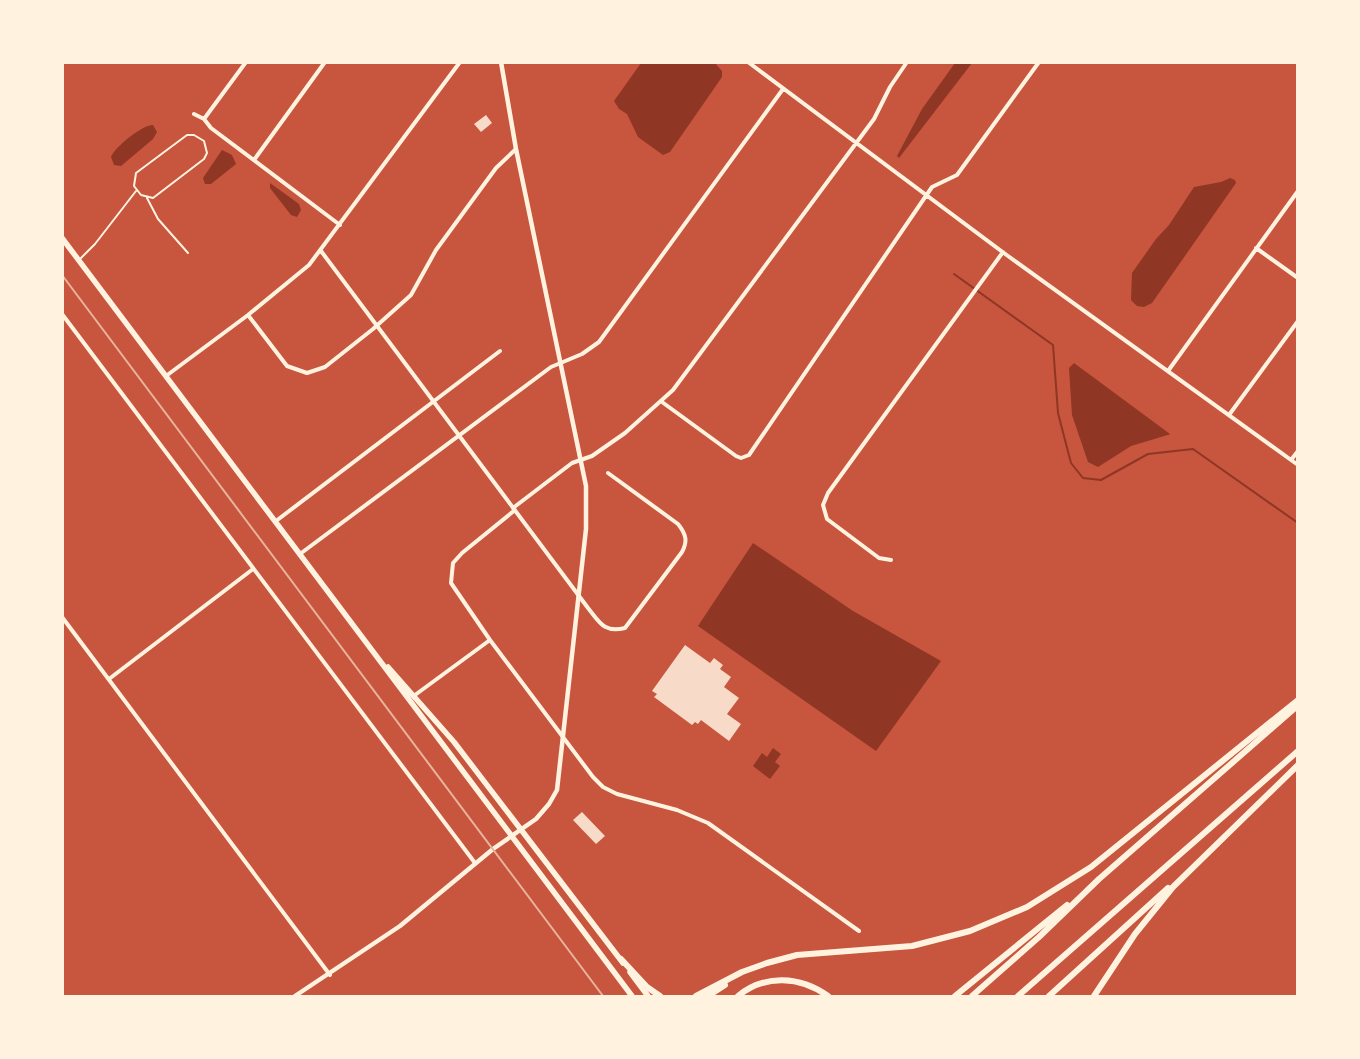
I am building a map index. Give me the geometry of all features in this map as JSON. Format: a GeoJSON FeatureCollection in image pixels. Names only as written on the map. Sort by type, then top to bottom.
{"type":"FeatureCollection","features":[{"type":"Feature","properties":{"kind":"highway"},"geometry":{"type":"LineString","coordinates":[[696,996],[742,972],[797,955],[912,946],[970,931],[1027,907],[1098,862],[1298,700]]}},
{"type":"Feature","properties":{"kind":"highway"},"geometry":{"type":"LineString","coordinates":[[955,996],[1099,879],[1298,705]]}},
{"type":"Feature","properties":{"kind":"highway"},"geometry":{"type":"LineString","coordinates":[[1018,996],[1298,751]]}},
{"type":"Feature","properties":{"kind":"highway"},"geometry":{"type":"LineString","coordinates":[[1049,996],[1298,765]]}},
{"type":"Feature","properties":{"kind":"highway"},"geometry":{"type":"LineString","coordinates":[[1094,996],[1150,915],[1215,844]]}},
{"type":"Feature","properties":{"kind":"highway"},"geometry":{"type":"LineString","coordinates":[[972,996],[1039,937],[1099,879]]}},
{"type":"Feature","properties":{"kind":"highway"},"geometry":{"type":"LineString","coordinates":[[621,959],[660,996]]}},
{"type":"Feature","properties":{"kind":"highway"},"geometry":{"type":"LineString","coordinates":[[708,996],[742,972]]}},
{"type":"Feature","properties":{"kind":"highway"},"geometry":{"type":"LineString","coordinates":[[738,996],[753,986],[781,980],[805,982],[828,996]]}},
{"type":"Feature","properties":{"kind":"main road"},"geometry":{"type":"LineString","coordinates":[[62,238],[632,996]]}},
{"type":"Feature","properties":{"kind":"main road"},"geometry":{"type":"LineString","coordinates":[[372,649],[454,742],[648,996]]}},
{"type":"Feature","properties":{"kind":"street"},"geometry":{"type":"LineString","coordinates":[[204,119],[246,62]]}},
{"type":"Feature","properties":{"kind":"street"},"geometry":{"type":"LineString","coordinates":[[254,160],[325,62]]}},
{"type":"Feature","properties":{"kind":"street"},"geometry":{"type":"LineString","coordinates":[[166,376],[298,275],[321,251],[460,62]]}},
{"type":"Feature","properties":{"kind":"street"},"geometry":{"type":"LineString","coordinates":[[295,996],[330,975],[400,926],[475,864],[536,819],[554,796],[560,774],[579,594],[586,505],[582,459],[516,149],[501,62]]}},
{"type":"Feature","properties":{"kind":"street"},"geometry":{"type":"LineString","coordinates":[[748,62],[1003,252],[1298,465]]}},
{"type":"Feature","properties":{"kind":"street"},"geometry":{"type":"LineString","coordinates":[[859,931],[708,823],[677,810],[617,794],[603,787],[593,777],[490,640],[451,583],[453,563],[462,553],[572,463],[592,456],[625,433],[662,402],[689,371],[855,142],[874,119],[890,87],[907,62]]}},
{"type":"Feature","properties":{"kind":"street"},"geometry":{"type":"LineString","coordinates":[[662,402],[736,456],[741,458],[749,455],[932,187],[957,175],[1039,62]]}},
{"type":"Feature","properties":{"kind":"street"},"geometry":{"type":"LineString","coordinates":[[300,554],[561,361],[582,354],[599,342],[783,89]]}},
{"type":"Feature","properties":{"kind":"street"},"geometry":{"type":"LineString","coordinates":[[194,114],[204,119],[211,128],[340,225]]}},
{"type":"Feature","properties":{"kind":"street"},"geometry":{"type":"LineString","coordinates":[[248,315],[281,360],[293,369],[307,373],[325,367],[377,326],[411,295],[442,242],[496,168],[516,149]]}},
{"type":"Feature","properties":{"kind":"street"},"geometry":{"type":"LineString","coordinates":[[1168,371],[1298,191]]}},
{"type":"Feature","properties":{"kind":"street"},"geometry":{"type":"LineString","coordinates":[[1256,248],[1298,278]]}},
{"type":"Feature","properties":{"kind":"street"},"geometry":{"type":"LineString","coordinates":[[321,251],[599,621],[606,628],[614,631],[625,628],[685,546],[684,532],[678,524],[608,473]]}},
{"type":"Feature","properties":{"kind":"street"},"geometry":{"type":"LineString","coordinates":[[891,560],[879,558],[827,519],[823,504],[828,493],[1003,252]]}},
{"type":"Feature","properties":{"kind":"street"},"geometry":{"type":"LineString","coordinates":[[62,314],[475,864]]}},
{"type":"Feature","properties":{"kind":"street"},"geometry":{"type":"LineString","coordinates":[[1229,416],[1298,321]]}},
{"type":"Feature","properties":{"kind":"street"},"geometry":{"type":"LineString","coordinates":[[276,521],[500,352]]}},
{"type":"Feature","properties":{"kind":"street"},"geometry":{"type":"LineString","coordinates":[[1291,460],[1298,451]]}},
{"type":"Feature","properties":{"kind":"street"},"geometry":{"type":"LineString","coordinates":[[109,679],[253,569]]}},
{"type":"Feature","properties":{"kind":"street"},"geometry":{"type":"LineString","coordinates":[[62,618],[330,975]]}},
{"type":"Feature","properties":{"kind":"street"},"geometry":{"type":"LineString","coordinates":[[414,695],[490,640]]}},
{"type":"Feature","properties":{"kind":"lane"},"geometry":{"type":"LineString","coordinates":[[79,260],[95,244],[136,191],[134,179],[140,169],[187,135],[199,137],[206,147],[204,159],[153,198],[147,198]]}},
{"type":"Feature","properties":{"kind":"lane"},"geometry":{"type":"LineString","coordinates":[[136,191],[147,198],[158,219],[188,253]]}},
{"type":"Feature","properties":{"kind":"shaded area"},"geometry":{"type":"Polygon","coordinates":[[[641,63],[715,63],[722,71],[722,77],[670,152],[663,155],[638,137],[627,114],[619,109],[614,101],[641,63]]]}},
{"type":"Feature","properties":{"kind":"shaded area"},"geometry":{"type":"Polygon","coordinates":[[[955,63],[972,63],[899,158],[897,156],[922,109],[955,63]]]}},
{"type":"Feature","properties":{"kind":"shaded area"},"geometry":{"type":"Polygon","coordinates":[[[153,125],[157,132],[153,139],[121,166],[114,165],[111,157],[118,148],[136,132],[153,125]]]}},
{"type":"Feature","properties":{"kind":"shaded area"},"geometry":{"type":"Polygon","coordinates":[[[222,150],[232,155],[236,164],[211,184],[205,184],[203,178],[222,150]]]}},
{"type":"Feature","properties":{"kind":"shaded area"},"geometry":{"type":"Polygon","coordinates":[[[1230,178],[1235,180],[1236,183],[1152,303],[1144,307],[1137,306],[1131,300],[1132,273],[1156,239],[1169,225],[1194,187],[1221,182],[1230,178]]]}},
{"type":"Feature","properties":{"kind":"shaded area"},"geometry":{"type":"Polygon","coordinates":[[[270,183],[299,204],[301,210],[297,217],[291,215],[270,188],[270,183]]]}},
{"type":"Feature","properties":{"kind":"shaded area"},"geometry":{"type":"Polygon","coordinates":[[[1074,363],[1171,434],[1131,446],[1098,467],[1088,462],[1072,415],[1069,368],[1074,363]]]}},
{"type":"Feature","properties":{"kind":"shaded area"},"geometry":{"type":"Polygon","coordinates":[[[753,543],[853,611],[941,661],[876,751],[698,626],[753,543]]]}},
{"type":"Feature","properties":{"kind":"shaded area"},"geometry":{"type":"Polygon","coordinates":[[[773,748],[781,754],[775,762],[780,766],[770,779],[753,766],[762,753],[767,757],[773,748]]]}},
{"type":"Feature","properties":{"kind":"building"},"geometry":{"type":"Polygon","coordinates":[[[486,115],[492,123],[481,132],[474,124],[486,115]]]}},
{"type":"Feature","properties":{"kind":"building"},"geometry":{"type":"Polygon","coordinates":[[[685,645],[710,663],[714,658],[723,665],[720,669],[731,677],[724,687],[739,698],[727,714],[741,724],[729,741],[701,720],[698,724],[695,722],[692,725],[654,697],[657,694],[652,691],[685,645]]]}},
{"type":"Feature","properties":{"kind":"building"},"geometry":{"type":"Polygon","coordinates":[[[582,812],[605,836],[596,844],[573,820],[582,812]]]}},
{"type":"Feature","properties":{"kind":"waterway"},"geometry":{"type":"LineString","coordinates":[[954,274],[1053,345],[1058,413],[1071,463],[1083,478],[1101,480],[1148,454],[1193,449],[1298,523]]}},
{"type":"Feature","properties":{"kind":"railway"},"geometry":{"type":"LineString","coordinates":[[62,275],[603,996]]}}]}
